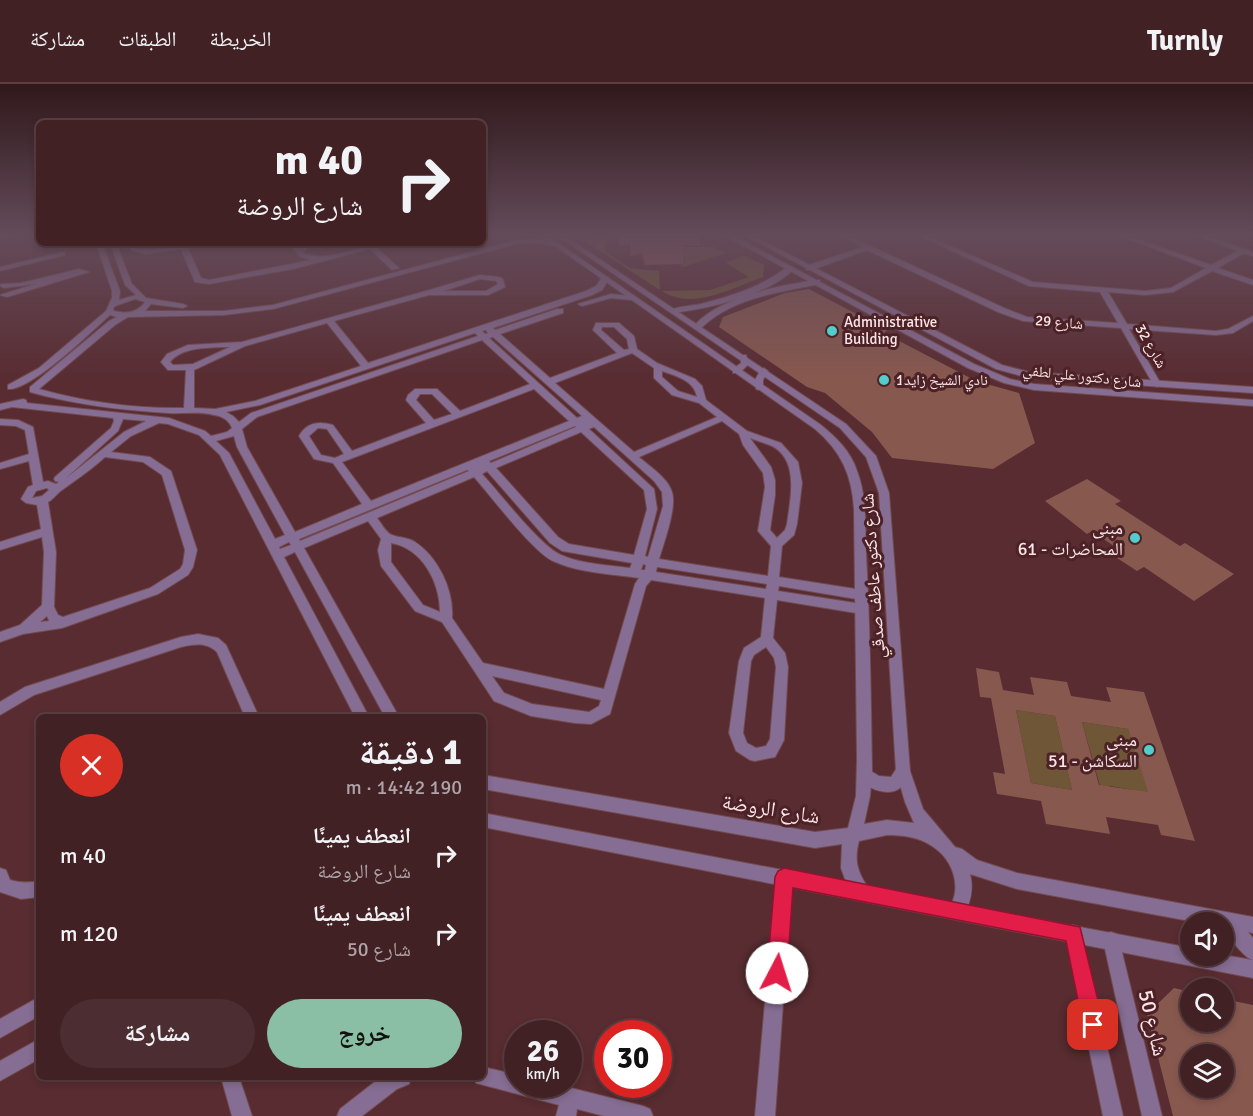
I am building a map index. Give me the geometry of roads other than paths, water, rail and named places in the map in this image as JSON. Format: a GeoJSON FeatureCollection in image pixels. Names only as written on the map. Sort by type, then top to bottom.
{"type":"FeatureCollection","features":[{"type":"Feature","properties":{"kind":"street"},"geometry":{"type":"LineString","coordinates":[[25,284],[4,286],[2,298],[49,284]]}},
{"type":"Feature","properties":{"kind":"street"},"geometry":{"type":"LineString","coordinates":[[112,284],[116,291],[112,307],[117,315],[156,312],[212,314],[273,307],[355,284]]}},
{"type":"Feature","properties":{"kind":"street"},"geometry":{"type":"LineString","coordinates":[[129,284],[147,299]]}},
{"type":"Feature","properties":{"kind":"street"},"geometry":{"type":"LineString","coordinates":[[1,391],[42,370],[112,307],[129,298],[194,307],[255,304],[332,284]]}},
{"type":"Feature","properties":{"kind":"street"},"geometry":{"type":"LineString","coordinates":[[243,344],[186,348],[171,354],[165,362],[166,366],[177,370],[190,368],[243,344],[459,284]]}},
{"type":"Feature","properties":{"kind":"street"},"geometry":{"type":"LineString","coordinates":[[429,293],[488,293],[500,289],[501,284]]}},
{"type":"Feature","properties":{"kind":"street"},"geometry":{"type":"LineString","coordinates":[[211,439],[224,437],[254,415],[595,291],[601,284]]}},
{"type":"Feature","properties":{"kind":"street","name":"شارع دكتور عاطف صدقي"},"geometry":{"type":"LineString","coordinates":[[613,284],[818,426],[848,459],[856,485],[862,595],[864,774],[863,795],[855,834],[849,843],[848,868],[862,893]]}},
{"type":"Feature","properties":{"kind":"street","name":"شارع دكتور عاطف صدقي"},"geometry":{"type":"LineString","coordinates":[[631,284],[698,326],[853,434],[877,468],[884,493],[903,771],[913,807],[921,821],[946,847]]}},
{"type":"Feature","properties":{"kind":"street"},"geometry":{"type":"LineString","coordinates":[[673,310],[703,306],[764,284]]}},
{"type":"Feature","properties":{"kind":"street"},"geometry":{"type":"LineString","coordinates":[[698,326],[706,316],[722,309],[786,286],[800,284]]}},
{"type":"Feature","properties":{"kind":"street","name":"شارع دكتور علي لطفي"},"geometry":{"type":"LineString","coordinates":[[821,284],[982,372],[1020,384],[1253,403]]}},
{"type":"Feature","properties":{"kind":"street","name":"شارع دكتور علي لطفي"},"geometry":{"type":"LineString","coordinates":[[840,284],[989,363],[1010,370],[1048,377],[1253,390]]}},
{"type":"Feature","properties":{"kind":"street","name":"شارع 29"},"geometry":{"type":"LineString","coordinates":[[947,284],[1017,317],[1216,333],[1230,331],[1253,318]]}},
{"type":"Feature","properties":{"kind":"street"},"geometry":{"type":"LineString","coordinates":[[1034,284],[1145,293],[1167,291],[1180,284]]}},
{"type":"Feature","properties":{"kind":"street","name":"شارع 32"},"geometry":{"type":"LineString","coordinates":[[1103,290],[1157,384]]}},
{"type":"Feature","properties":{"kind":"street"},"geometry":{"type":"LineString","coordinates":[[595,291],[603,293],[604,297]]}},
{"type":"Feature","properties":{"kind":"street"},"geometry":{"type":"LineString","coordinates":[[491,330],[604,297],[632,297]]}},
{"type":"Feature","properties":{"kind":"street"},"geometry":{"type":"LineString","coordinates":[[15,405],[28,398],[33,390],[112,323],[145,308],[147,299]]}},
{"type":"Feature","properties":{"kind":"street"},"geometry":{"type":"LineString","coordinates":[[877,315],[888,315],[891,311]]}},
{"type":"Feature","properties":{"kind":"street"},"geometry":{"type":"LineString","coordinates":[[328,321],[367,367]]}},
{"type":"Feature","properties":{"kind":"street"},"geometry":{"type":"LineString","coordinates":[[906,331],[907,325],[916,324]]}},
{"type":"Feature","properties":{"kind":"street"},"geometry":{"type":"LineString","coordinates":[[623,354],[597,330],[599,325],[616,325],[628,335],[633,350],[657,367],[691,380],[701,390],[702,401]]}},
{"type":"Feature","properties":{"kind":"street"},"geometry":{"type":"LineString","coordinates":[[387,538],[384,550],[385,563],[413,602],[426,613],[446,619],[499,697],[531,710],[591,718],[605,710],[643,571],[668,499],[658,479],[491,330]]}},
{"type":"Feature","properties":{"kind":"street"},"geometry":{"type":"LineString","coordinates":[[184,425],[193,418],[212,412],[243,407],[480,334]]}},
{"type":"Feature","properties":{"kind":"street"},"geometry":{"type":"LineString","coordinates":[[480,334],[638,477],[652,495],[643,571]]}},
{"type":"Feature","properties":{"kind":"street"},"geometry":{"type":"LineString","coordinates":[[549,382],[633,350]]}},
{"type":"Feature","properties":{"kind":"street"},"geometry":{"type":"LineString","coordinates":[[736,371],[745,364],[743,357]]}},
{"type":"Feature","properties":{"kind":"street"},"geometry":{"type":"LineString","coordinates":[[657,367],[658,378],[668,388],[683,397],[702,401],[744,433],[778,445],[787,452],[797,472],[792,524],[784,539],[777,545],[767,639],[780,657],[782,667],[777,740],[770,752],[755,755],[741,747],[736,734],[745,661],[749,652],[767,639]]}},
{"type":"Feature","properties":{"kind":"street"},"geometry":{"type":"LineString","coordinates":[[189,411],[190,368]]}},
{"type":"Feature","properties":{"kind":"street"},"geometry":{"type":"LineString","coordinates":[[759,387],[764,371]]}},
{"type":"Feature","properties":{"kind":"street"},"geometry":{"type":"LineString","coordinates":[[350,455],[330,427],[320,425],[309,429],[304,436],[318,457],[336,461],[536,385]]}},
{"type":"Feature","properties":{"kind":"street"},"geometry":{"type":"LineString","coordinates":[[11,387],[25,386],[61,397],[212,412],[226,416],[237,427],[242,447],[390,714]]}},
{"type":"Feature","properties":{"kind":"street"},"geometry":{"type":"LineString","coordinates":[[432,424],[411,400],[411,397],[418,391],[434,391],[458,414]]}},
{"type":"Feature","properties":{"kind":"street"},"geometry":{"type":"LineString","coordinates":[[0,407],[15,405],[161,420],[184,425],[211,439],[224,453],[360,714]]}},
{"type":"Feature","properties":{"kind":"street"},"geometry":{"type":"LineString","coordinates":[[243,407],[245,412],[254,415]]}},
{"type":"Feature","properties":{"kind":"street"},"geometry":{"type":"LineString","coordinates":[[102,448],[118,425],[117,415]]}},
{"type":"Feature","properties":{"kind":"street"},"geometry":{"type":"LineString","coordinates":[[633,456],[724,417]]}},
{"type":"Feature","properties":{"kind":"street"},"geometry":{"type":"LineString","coordinates":[[0,422],[27,426],[34,456],[47,486],[52,495],[30,502],[25,498],[29,491],[47,486],[102,448],[138,427],[161,420]]}},
{"type":"Feature","properties":{"kind":"street"},"geometry":{"type":"LineString","coordinates":[[274,550],[591,420]]}},
{"type":"Feature","properties":{"kind":"street"},"geometry":{"type":"LineString","coordinates":[[744,433],[747,446],[768,473],[771,489],[764,531],[777,545]]}},
{"type":"Feature","properties":{"kind":"street"},"geometry":{"type":"LineString","coordinates":[[0,637],[23,629],[62,623],[166,586],[184,572],[192,557],[167,472],[146,459],[102,448]]}},
{"type":"Feature","properties":{"kind":"street"},"geometry":{"type":"LineString","coordinates":[[0,466],[34,456]]}},
{"type":"Feature","properties":{"kind":"street"},"geometry":{"type":"LineString","coordinates":[[336,461],[387,538],[411,544],[442,583],[447,597],[446,619]]}},
{"type":"Feature","properties":{"kind":"street"},"geometry":{"type":"LineString","coordinates":[[486,463],[560,545],[643,571]]}},
{"type":"Feature","properties":{"kind":"street"},"geometry":{"type":"LineString","coordinates":[[472,469],[549,554],[578,564],[772,588],[862,595]]}},
{"type":"Feature","properties":{"kind":"street"},"geometry":{"type":"LineString","coordinates":[[42,500],[50,562],[48,607],[54,618],[62,623]]}},
{"type":"Feature","properties":{"kind":"street"},"geometry":{"type":"LineString","coordinates":[[0,546],[47,531]]}},
{"type":"Feature","properties":{"kind":"street"},"geometry":{"type":"LineString","coordinates":[[772,588],[862,609]]}},
{"type":"Feature","properties":{"kind":"street"},"geometry":{"type":"LineString","coordinates":[[23,629],[48,607]]}},
{"type":"Feature","properties":{"kind":"street"},"geometry":{"type":"LineString","coordinates":[[0,709],[30,691],[181,642],[206,639],[216,642],[222,649],[251,714]]}},
{"type":"Feature","properties":{"kind":"street"},"geometry":{"type":"LineString","coordinates":[[481,668],[609,696]]}},
{"type":"Feature","properties":{"kind":"street"},"geometry":{"type":"LineString","coordinates":[[864,774],[870,780],[887,784],[895,783],[903,771]]}},
{"type":"Feature","properties":{"kind":"street","name":"شارع الروضة"},"geometry":{"type":"LineString","coordinates":[[486,783],[815,840],[855,834],[884,826],[899,827],[931,838],[973,867],[1017,881],[1180,914]]}},
{"type":"Feature","properties":{"kind":"street"},"geometry":{"type":"LineString","coordinates":[[486,821],[1253,969]]}},
{"type":"Feature","properties":{"kind":"street"},"geometry":{"type":"LineString","coordinates":[[946,847],[956,859],[965,887],[963,900],[957,910]]}},
{"type":"Feature","properties":{"kind":"street"},"geometry":{"type":"LineString","coordinates":[[0,876],[4,886],[12,890],[36,889]]}},
{"type":"Feature","properties":{"kind":"street"},"geometry":{"type":"LineString","coordinates":[[765,1116],[784,877]]}},
{"type":"Feature","properties":{"kind":"street","name":"شارع الروضة"},"geometry":{"type":"LineString","coordinates":[[1234,923],[1253,925]]}},
{"type":"Feature","properties":{"kind":"street"},"geometry":{"type":"LineString","coordinates":[[1234,930],[1253,952]]}},
{"type":"Feature","properties":{"kind":"street"},"geometry":{"type":"LineString","coordinates":[[1073,933],[1113,1116]]}},
{"type":"Feature","properties":{"kind":"street","name":"شارع 50"},"geometry":{"type":"LineString","coordinates":[[1111,940],[1152,1116]]}},
{"type":"Feature","properties":{"kind":"street"},"geometry":{"type":"LineString","coordinates":[[0,1029],[36,1008]]}},
{"type":"Feature","properties":{"kind":"street"},"geometry":{"type":"LineString","coordinates":[[0,1072],[36,1050]]}},
{"type":"Feature","properties":{"kind":"street"},"geometry":{"type":"LineString","coordinates":[[486,1077],[568,1107],[643,1116]]}},
{"type":"Feature","properties":{"kind":"street"},"geometry":{"type":"LineString","coordinates":[[231,1080],[242,1116]]}},
{"type":"Feature","properties":{"kind":"street"},"geometry":{"type":"LineString","coordinates":[[347,1116],[395,1080]]}},
{"type":"Feature","properties":{"kind":"place","name":"Administrative Building"},"geometry":{"type":"Point","coordinates":[832,331]}},
{"type":"Feature","properties":{"kind":"place","name":"نادي الشيخ زايد1"},"geometry":{"type":"Point","coordinates":[884,380]}},
{"type":"Feature","properties":{"kind":"place","name":"مبنى المحاضرات - 61"},"geometry":{"type":"Point","coordinates":[1135,538]}},
{"type":"Feature","properties":{"kind":"place","name":"مبنى السكاشن - 51"},"geometry":{"type":"Point","coordinates":[1149,750]}}]}
